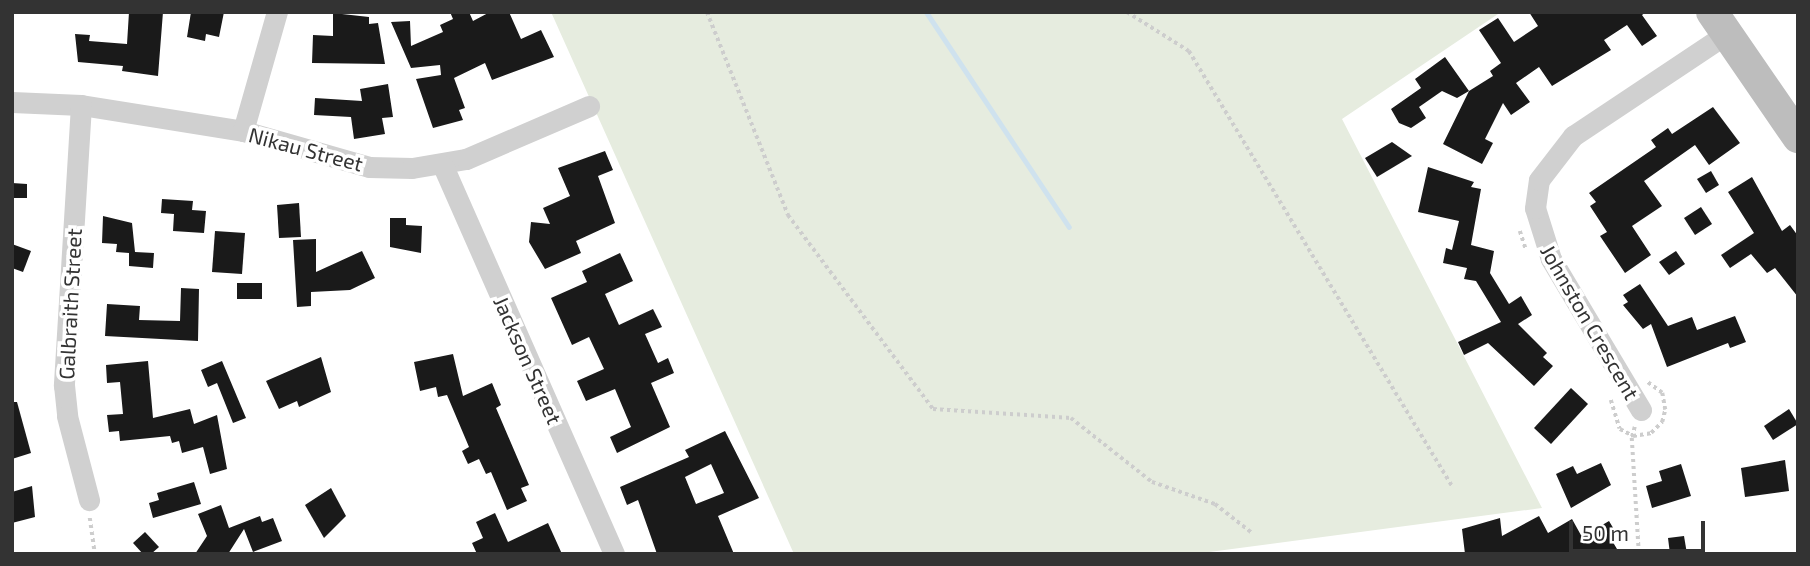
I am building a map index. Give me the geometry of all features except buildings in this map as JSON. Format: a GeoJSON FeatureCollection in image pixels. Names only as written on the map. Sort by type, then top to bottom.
{"type":"FeatureCollection","features":[{"type":"Feature","properties":{"kind":"main road"},"geometry":{"type":"LineString","coordinates":[[1719,23],[1798,137]]}},
{"type":"Feature","properties":{"kind":"street"},"geometry":{"type":"LineString","coordinates":[[243,131],[277,12]]}},
{"type":"Feature","properties":{"kind":"street","name":"Johnston Crescent"},"geometry":{"type":"LineString","coordinates":[[1641,410],[1550,260],[1535,208],[1539,180],[1573,136],[1719,23]]}},
{"type":"Feature","properties":{"kind":"street","name":"Nikau Street"},"geometry":{"type":"LineString","coordinates":[[12,103],[81,105],[243,131],[369,167],[443,166],[589,106]]}},
{"type":"Feature","properties":{"kind":"street","name":"Galbraith Street"},"geometry":{"type":"LineString","coordinates":[[81,105],[64,385],[67,416],[89,500]]}},
{"type":"Feature","properties":{"kind":"street","name":"Jackson Street"},"geometry":{"type":"LineString","coordinates":[[443,166],[614,554]]}},
{"type":"Feature","properties":{"kind":"path"},"geometry":{"type":"LineString","coordinates":[[707,12],[788,215],[933,409],[1071,418],[1152,482],[1214,504],[1251,532]]}},
{"type":"Feature","properties":{"kind":"path"},"geometry":{"type":"LineString","coordinates":[[1127,12],[1189,51],[1452,486]]}},
{"type":"Feature","properties":{"kind":"path"},"geometry":{"type":"LineString","coordinates":[[1520,225],[1529,256]]}},
{"type":"Feature","properties":{"kind":"path"},"geometry":{"type":"LineString","coordinates":[[1609,396],[1616,425],[1633,436],[1656,430],[1665,410],[1662,393],[1639,374]]}},
{"type":"Feature","properties":{"kind":"path"},"geometry":{"type":"LineString","coordinates":[[1639,554],[1633,436],[1641,410]]}},
{"type":"Feature","properties":{"kind":"path"},"geometry":{"type":"LineString","coordinates":[[89,500],[95,554]]}},
{"type":"Feature","properties":{"kind":"shaded area"},"geometry":{"type":"Polygon","coordinates":[[[551,12],[1501,12],[1342,119],[1542,508],[1194,554],[794,554],[551,12]]]}},
{"type":"Feature","properties":{"kind":"waterway"},"geometry":{"type":"LineString","coordinates":[[926,12],[1069,227]]}}]}
